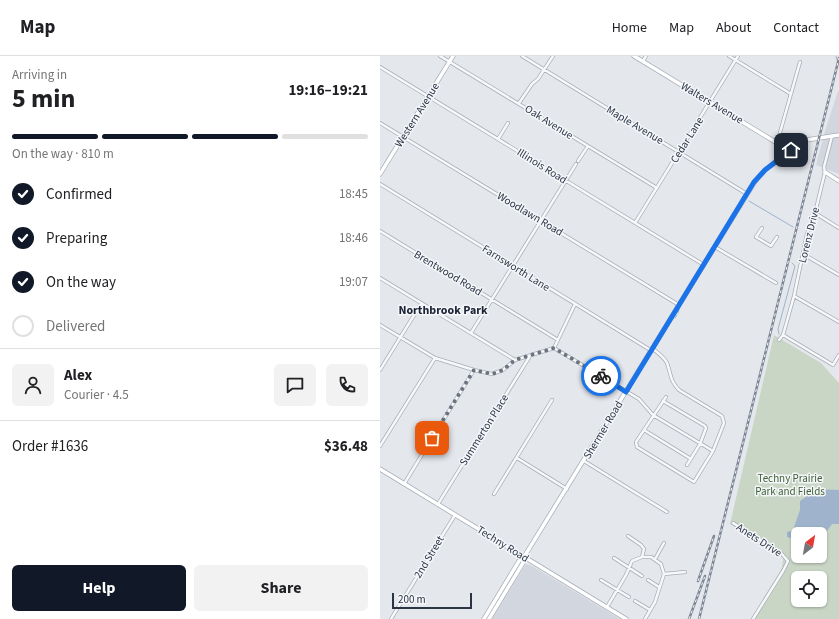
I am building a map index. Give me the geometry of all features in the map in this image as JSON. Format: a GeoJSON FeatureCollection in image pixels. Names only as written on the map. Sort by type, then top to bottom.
{"type":"FeatureCollection","features":[{"type":"Feature","properties":{"kind":"main road","name":"Western Avenue"},"geometry":{"type":"LineString","coordinates":[[380,174],[453,56]]}},
{"type":"Feature","properties":{"kind":"main road","name":"Walters Avenue"},"geometry":{"type":"LineString","coordinates":[[634,56],[777,143],[788,153]]}},
{"type":"Feature","properties":{"kind":"main road","name":"Shermer Road"},"geometry":{"type":"LineString","coordinates":[[489,619],[523,563],[524,558],[653,350],[754,182],[765,170],[806,140],[839,135]]}},
{"type":"Feature","properties":{"kind":"main road"},"geometry":{"type":"LineString","coordinates":[[825,172],[839,181]]}},
{"type":"Feature","properties":{"kind":"main road","name":"Techny Road"},"geometry":{"type":"LineString","coordinates":[[380,469],[626,619]]}},
{"type":"Feature","properties":{"kind":"main road","name":"Shermer Road"},"geometry":{"type":"LineString","coordinates":[[484,619],[520,561],[524,558]]}},
{"type":"Feature","properties":{"kind":"street","name":"Oak Avenue"},"geometry":{"type":"LineString","coordinates":[[440,56],[657,188]]}},
{"type":"Feature","properties":{"kind":"street","name":"Maple Avenue"},"geometry":{"type":"LineString","coordinates":[[522,56],[748,194]]}},
{"type":"Feature","properties":{"kind":"street"},"geometry":{"type":"LineString","coordinates":[[519,104],[553,56]]}},
{"type":"Feature","properties":{"kind":"street"},"geometry":{"type":"LineString","coordinates":[[643,61],[646,56]]}},
{"type":"Feature","properties":{"kind":"street"},"geometry":{"type":"LineString","coordinates":[[729,56],[791,94]]}},
{"type":"Feature","properties":{"kind":"street","name":"Cedar Lane"},"geometry":{"type":"LineString","coordinates":[[635,223],[738,56]]}},
{"type":"Feature","properties":{"kind":"street"},"geometry":{"type":"LineString","coordinates":[[777,143],[800,62]]}},
{"type":"Feature","properties":{"kind":"street","name":"Illinois Road"},"geometry":{"type":"LineString","coordinates":[[380,67],[704,265]]}},
{"type":"Feature","properties":{"kind":"street","name":"Woodlawn Road"},"geometry":{"type":"LineString","coordinates":[[380,123],[680,305]]}},
{"type":"Feature","properties":{"kind":"street"},"geometry":{"type":"LineString","coordinates":[[498,139],[508,124]]}},
{"type":"Feature","properties":{"kind":"street","name":"Lorenz Drive"},"geometry":{"type":"LineString","coordinates":[[783,335],[794,296],[807,234],[815,213],[832,136]]}},
{"type":"Feature","properties":{"kind":"street"},"geometry":{"type":"LineString","coordinates":[[471,333],[588,146]]}},
{"type":"Feature","properties":{"kind":"street","name":"Farnsworth Lane"},"geometry":{"type":"LineString","coordinates":[[380,184],[662,356],[675,386],[679,390],[722,416],[724,419],[724,423],[713,451]]}},
{"type":"Feature","properties":{"kind":"street"},"geometry":{"type":"LineString","coordinates":[[815,213],[839,228]]}},
{"type":"Feature","properties":{"kind":"street"},"geometry":{"type":"LineString","coordinates":[[762,228],[756,237],[771,246],[777,237]]}},
{"type":"Feature","properties":{"kind":"street","name":"Brentwood Road"},"geometry":{"type":"LineString","coordinates":[[380,231],[558,340]]}},
{"type":"Feature","properties":{"kind":"street"},"geometry":{"type":"LineString","coordinates":[[715,247],[776,283]]}},
{"type":"Feature","properties":{"kind":"street"},"geometry":{"type":"LineString","coordinates":[[803,254],[839,275]]}},
{"type":"Feature","properties":{"kind":"street"},"geometry":{"type":"LineString","coordinates":[[380,278],[515,360]]}},
{"type":"Feature","properties":{"kind":"street"},"geometry":{"type":"LineString","coordinates":[[794,296],[839,322]]}},
{"type":"Feature","properties":{"kind":"street"},"geometry":{"type":"LineString","coordinates":[[380,370],[421,304]]}},
{"type":"Feature","properties":{"kind":"street"},"geometry":{"type":"LineString","coordinates":[[380,325],[435,358],[492,374],[503,370],[515,360],[554,348],[575,304]]}},
{"type":"Feature","properties":{"kind":"street"},"geometry":{"type":"LineString","coordinates":[[779,340],[783,335],[833,365],[839,355]]}},
{"type":"Feature","properties":{"kind":"street"},"geometry":{"type":"LineString","coordinates":[[554,348],[639,399],[653,415],[713,451],[694,482],[636,445],[653,415],[666,397]]}},
{"type":"Feature","properties":{"kind":"street","name":"Summerton Place"},"geometry":{"type":"LineString","coordinates":[[438,504],[530,355]]}},
{"type":"Feature","properties":{"kind":"street"},"geometry":{"type":"LineString","coordinates":[[380,446],[435,358]]}},
{"type":"Feature","properties":{"kind":"street"},"geometry":{"type":"LineString","coordinates":[[404,484],[474,370]]}},
{"type":"Feature","properties":{"kind":"street"},"geometry":{"type":"LineString","coordinates":[[494,494],[552,400]]}},
{"type":"Feature","properties":{"kind":"street"},"geometry":{"type":"LineString","coordinates":[[663,401],[706,428],[700,444],[687,465]]}},
{"type":"Feature","properties":{"kind":"street"},"geometry":{"type":"LineString","coordinates":[[644,430],[691,459]]}},
{"type":"Feature","properties":{"kind":"street"},"geometry":{"type":"LineString","coordinates":[[516,458],[567,489]]}},
{"type":"Feature","properties":{"kind":"street"},"geometry":{"type":"LineString","coordinates":[[584,461],[667,512]]}},
{"type":"Feature","properties":{"kind":"street","name":"2nd Street"},"geometry":{"type":"LineString","coordinates":[[391,619],[455,515]]}},
{"type":"Feature","properties":{"kind":"street","name":"Anets Drive"},"geometry":{"type":"LineString","coordinates":[[733,522],[781,553],[788,561],[753,619]]}},
{"type":"Feature","properties":{"kind":"street"},"geometry":{"type":"LineString","coordinates":[[628,536],[641,545],[644,549],[642,557]]}},
{"type":"Feature","properties":{"kind":"street"},"geometry":{"type":"LineString","coordinates":[[655,559],[664,543]]}},
{"type":"Feature","properties":{"kind":"street"},"geometry":{"type":"LineString","coordinates":[[606,607],[617,590],[632,561],[642,557],[651,557],[661,564],[664,579],[659,587],[655,602],[645,619]]}},
{"type":"Feature","properties":{"kind":"street"},"geometry":{"type":"LineString","coordinates":[[614,558],[642,576]]}},
{"type":"Feature","properties":{"kind":"street"},"geometry":{"type":"LineString","coordinates":[[664,574],[685,572]]}},
{"type":"Feature","properties":{"kind":"street"},"geometry":{"type":"LineString","coordinates":[[601,580],[629,597]]}},
{"type":"Feature","properties":{"kind":"street"},"geometry":{"type":"LineString","coordinates":[[648,580],[659,587]]}},
{"type":"Feature","properties":{"kind":"street"},"geometry":{"type":"LineString","coordinates":[[635,601],[650,610]]}},
{"type":"Feature","properties":{"kind":"shaded area"},"geometry":{"type":"Polygon","coordinates":[[[838,91],[839,92],[839,174],[816,165],[838,91]]]}},
{"type":"Feature","properties":{"kind":"shaded area"},"geometry":{"type":"Polygon","coordinates":[[[526,564],[532,566],[620,619],[492,619],[526,564]]]}},
{"type":"Feature","properties":{"kind":"green space","name":"Techny Prairie Park and Fields"},"geometry":{"type":"Polygon","coordinates":[[[774,335],[821,363],[839,383],[839,619],[751,619],[782,568],[783,558],[773,550],[730,524],[774,335]]]}},
{"type":"Feature","properties":{"kind":"water"},"geometry":{"type":"Polygon","coordinates":[[[817,489],[839,490],[839,524],[832,524],[827,531],[827,527],[794,527],[800,510],[800,501],[817,489]]]}},
{"type":"Feature","properties":{"kind":"water"},"geometry":{"type":"Polygon","coordinates":[[[790,531],[791,538],[787,537],[787,532],[790,531]]]}},
{"type":"Feature","properties":{"kind":"waterway"},"geometry":{"type":"LineString","coordinates":[[836,56],[837,60]]}},
{"type":"Feature","properties":{"kind":"waterway"},"geometry":{"type":"LineString","coordinates":[[749,201],[793,227]]}},
{"type":"Feature","properties":{"kind":"waterway"},"geometry":{"type":"LineString","coordinates":[[779,334],[778,329],[795,266],[792,263]]}},
{"type":"Feature","properties":{"kind":"railway"},"geometry":{"type":"LineString","coordinates":[[699,619],[839,58]]}},
{"type":"Feature","properties":{"kind":"railway"},"geometry":{"type":"LineString","coordinates":[[698,581],[714,536]]}},
{"type":"Feature","properties":{"kind":"railway"},"geometry":{"type":"LineString","coordinates":[[689,619],[705,576]]}},
{"type":"Feature","properties":{"kind":"way so far"},"geometry":{"type":"LineString","coordinates":[[432,438],[474,370],[492,374],[503,370],[515,360],[554,348],[601,376]]}},
{"type":"Feature","properties":{"kind":"district","name":"Northbrook Park"},"geometry":{"type":"Point","coordinates":[443,310]}},
{"type":"Feature","properties":{"kind":"route"},"geometry":{"type":"LineString","coordinates":[[601,376],[626,392],[754,182],[765,170],[791,150]]}}]}
